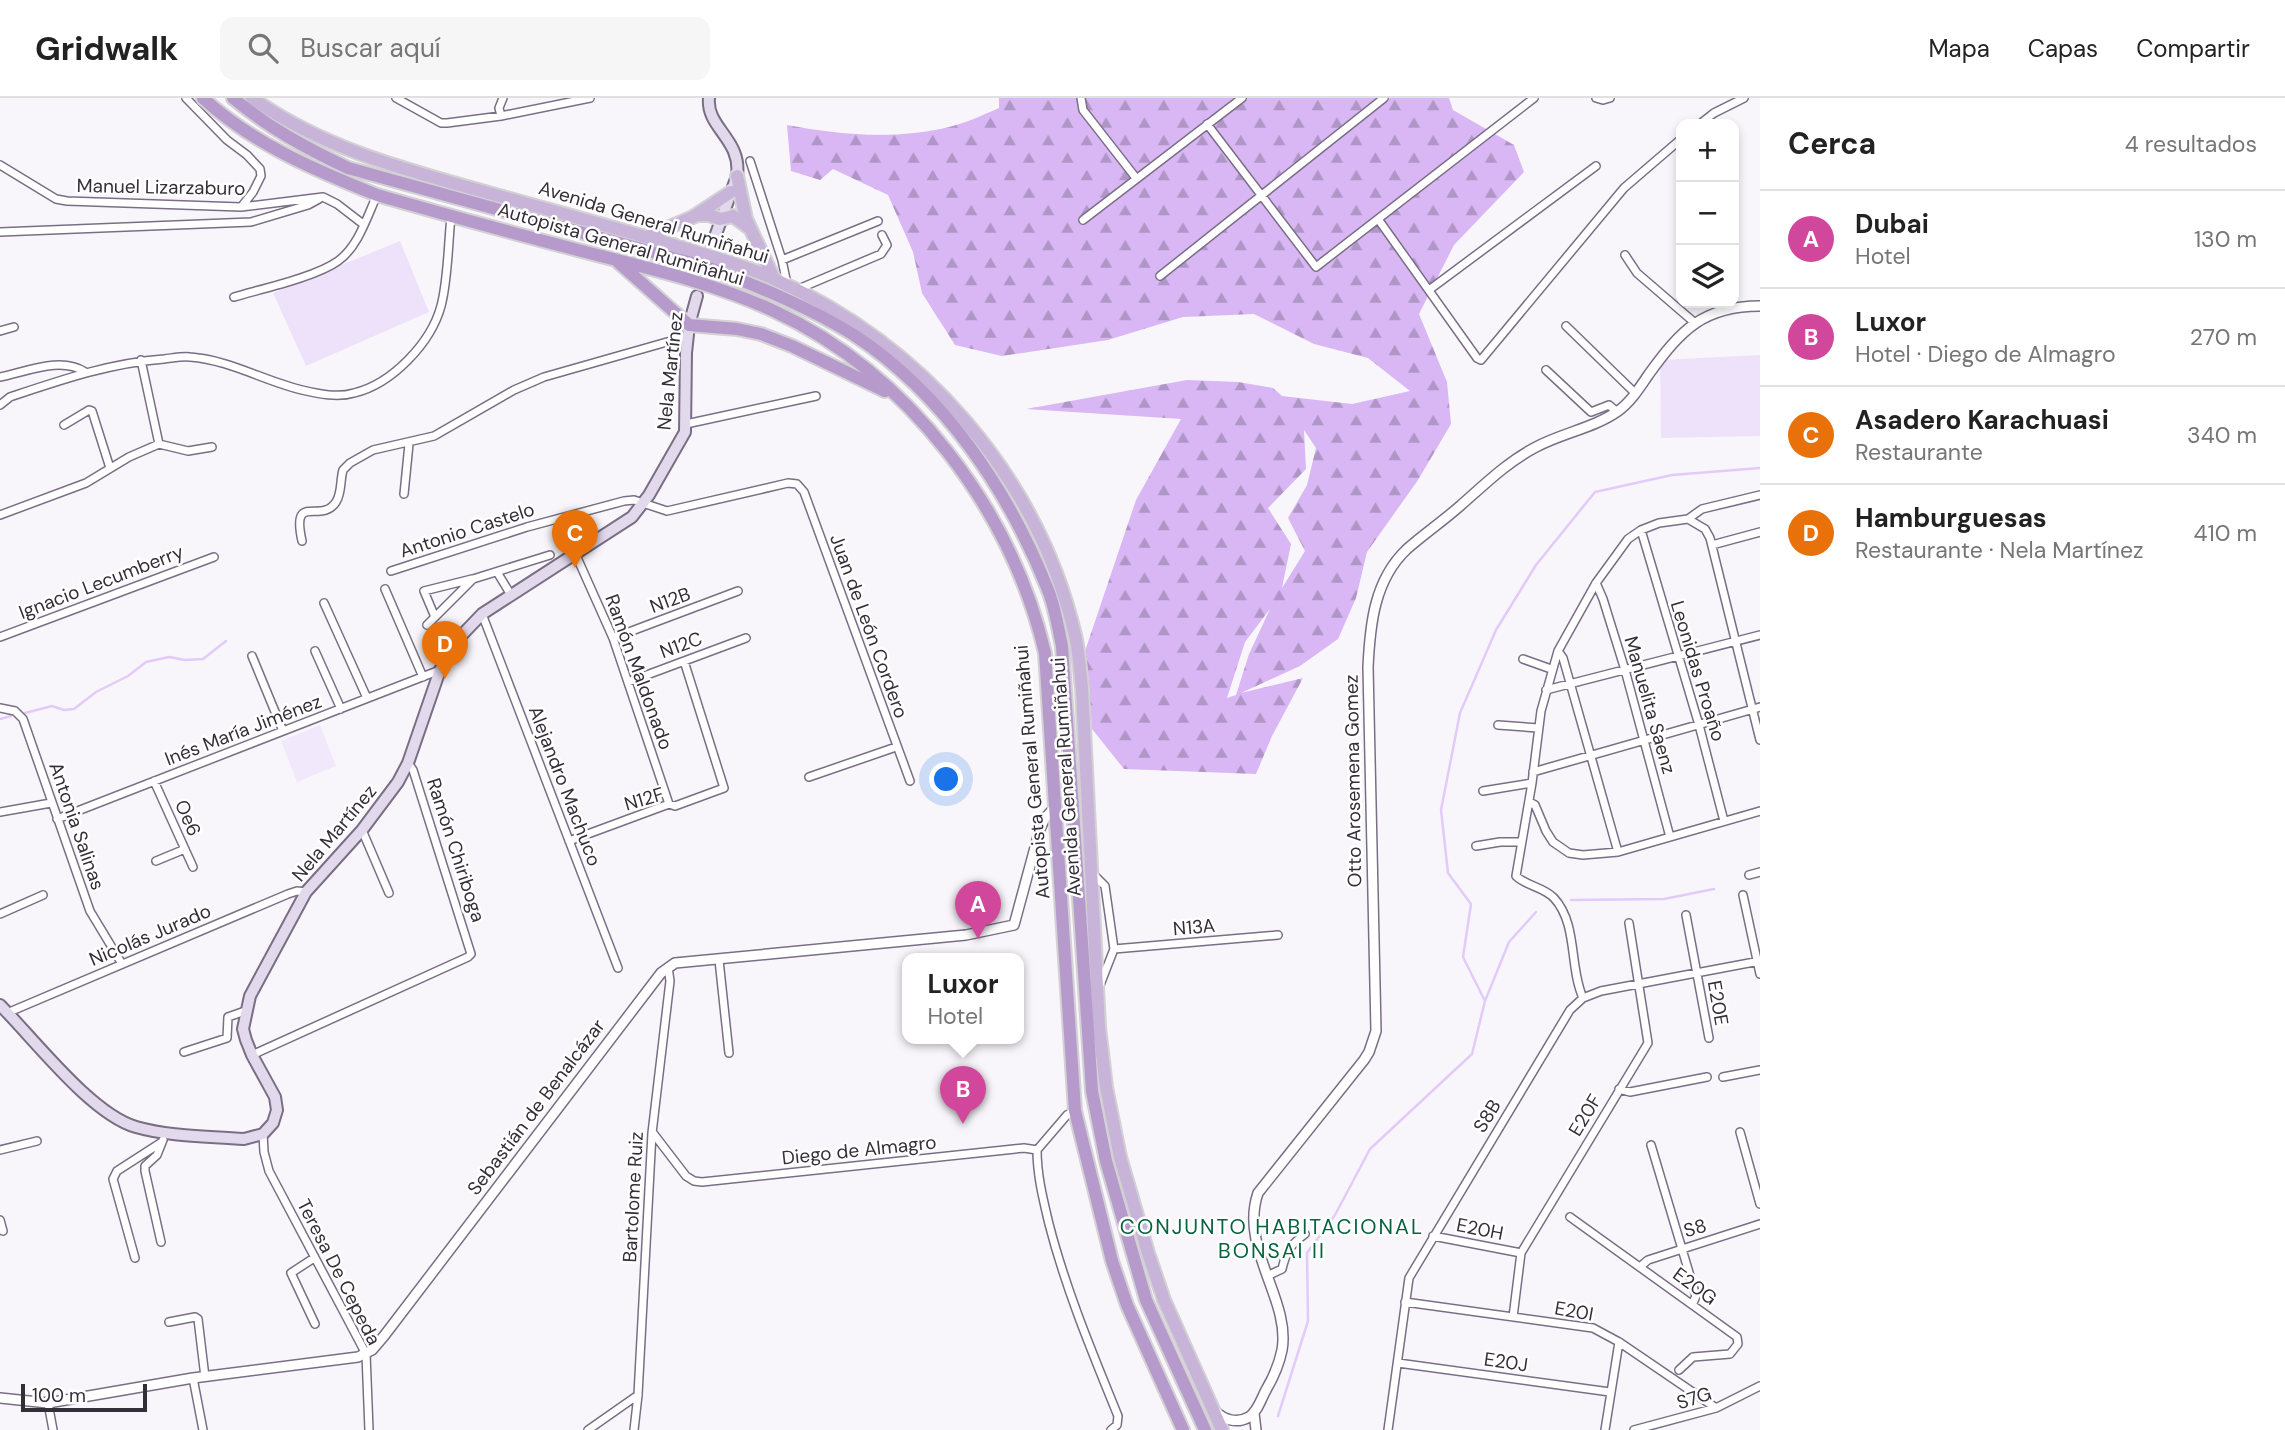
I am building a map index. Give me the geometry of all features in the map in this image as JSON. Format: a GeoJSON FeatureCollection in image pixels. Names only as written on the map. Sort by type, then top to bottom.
{"type":"FeatureCollection","features":[{"type":"Feature","properties":{"kind":"highway","name":"Autopista General Rumiñahui"},"geometry":{"type":"LineString","coordinates":[[203,98],[228,121],[265,144],[328,176],[377,195],[705,284],[775,311],[843,350],[898,398],[956,461],[994,520],[1036,613],[1045,653],[1075,1111],[1112,1261],[1127,1305],[1183,1430]]}},
{"type":"Feature","properties":{"kind":"highway","name":"Autopista General Rumiñahui"},"geometry":{"type":"LineString","coordinates":[[233,98],[271,128],[348,167],[710,268],[760,287],[854,335],[936,406],[964,439],[1001,493],[1049,592],[1062,646],[1092,1091],[1106,1161],[1146,1300],[1205,1430]]}},
{"type":"Feature","properties":{"kind":"highway"},"geometry":{"type":"LineString","coordinates":[[615,260],[688,330],[737,329],[761,334],[792,346],[898,398]]}},
{"type":"Feature","properties":{"kind":"main road","name":"Avenida General Rumiñahui"},"geometry":{"type":"LineString","coordinates":[[252,98],[315,135],[383,163],[744,266],[792,287],[849,319],[922,375],[958,410],[1012,482],[1033,522],[1063,594],[1075,637],[1082,689],[1097,992],[1106,1087],[1120,1157],[1164,1300],[1222,1430]]}},
{"type":"Feature","properties":{"kind":"main road"},"geometry":{"type":"LineString","coordinates":[[709,98],[709,113],[728,139],[737,158],[742,205],[774,279]]}},
{"type":"Feature","properties":{"kind":"main road"},"geometry":{"type":"LineString","coordinates":[[712,245],[737,176]]}},
{"type":"Feature","properties":{"kind":"main road"},"geometry":{"type":"LineString","coordinates":[[646,237],[693,217],[731,192]]}},
{"type":"Feature","properties":{"kind":"main road"},"geometry":{"type":"LineString","coordinates":[[693,217],[709,215],[720,219],[737,218],[747,225],[752,233]]}},
{"type":"Feature","properties":{"kind":"main road","name":"Nela Martínez"},"geometry":{"type":"LineString","coordinates":[[263,1133],[276,1116],[277,1103],[252,1055],[243,1029],[246,1011],[257,981],[306,892],[362,830],[394,788],[408,763],[440,670],[460,638],[482,614],[632,517],[643,503],[676,449],[686,424],[688,330],[697,296]]}},
{"type":"Feature","properties":{"kind":"main road"},"geometry":{"type":"LineString","coordinates":[[4,1009],[103,1111],[114,1118],[164,1137],[244,1139],[263,1133]]}},
{"type":"Feature","properties":{"kind":"street"},"geometry":{"type":"LineString","coordinates":[[186,98],[260,169],[261,176],[253,192],[241,206]]}},
{"type":"Feature","properties":{"kind":"street"},"geometry":{"type":"LineString","coordinates":[[396,98],[447,123],[501,116],[590,98]]}},
{"type":"Feature","properties":{"kind":"street"},"geometry":{"type":"LineString","coordinates":[[410,106],[415,98]]}},
{"type":"Feature","properties":{"kind":"street"},"geometry":{"type":"LineString","coordinates":[[501,116],[499,108],[503,98]]}},
{"type":"Feature","properties":{"kind":"street"},"geometry":{"type":"LineString","coordinates":[[1081,98],[1083,110],[1136,178]]}},
{"type":"Feature","properties":{"kind":"street"},"geometry":{"type":"LineString","coordinates":[[1083,220],[1242,98]]}},
{"type":"Feature","properties":{"kind":"street"},"geometry":{"type":"LineString","coordinates":[[1160,276],[1384,98]]}},
{"type":"Feature","properties":{"kind":"street"},"geometry":{"type":"LineString","coordinates":[[1207,124],[1316,267],[1534,98]]}},
{"type":"Feature","properties":{"kind":"street"},"geometry":{"type":"LineString","coordinates":[[1596,98],[1609,98]]}},
{"type":"Feature","properties":{"kind":"street"},"geometry":{"type":"LineString","coordinates":[[1706,119],[1744,98]]}},
{"type":"Feature","properties":{"kind":"street"},"geometry":{"type":"LineString","coordinates":[[1378,219],[1477,358],[1484,359],[1624,188],[1676,143]]}},
{"type":"Feature","properties":{"kind":"street"},"geometry":{"type":"LineString","coordinates":[[750,161],[792,287],[881,254],[887,246],[882,235]]}},
{"type":"Feature","properties":{"kind":"street","name":"Manuel Lizarzaburo"},"geometry":{"type":"LineString","coordinates":[[0,165],[56,199],[67,201],[241,206],[323,197]]}},
{"type":"Feature","properties":{"kind":"street"},"geometry":{"type":"LineString","coordinates":[[1429,290],[1596,166]]}},
{"type":"Feature","properties":{"kind":"street"},"geometry":{"type":"LineString","coordinates":[[234,298],[321,270],[339,261],[352,246],[377,195]]}},
{"type":"Feature","properties":{"kind":"street"},"geometry":{"type":"LineString","coordinates":[[0,232],[251,222],[308,205],[323,197],[337,204],[363,225]]}},
{"type":"Feature","properties":{"kind":"street"},"geometry":{"type":"LineString","coordinates":[[0,405],[10,397],[85,372],[141,360],[189,356],[225,363],[300,390],[331,396],[352,394],[369,388],[410,357],[427,339],[434,325],[441,306],[451,217]]}},
{"type":"Feature","properties":{"kind":"street"},"geometry":{"type":"LineString","coordinates":[[782,260],[878,220]]}},
{"type":"Feature","properties":{"kind":"street"},"geometry":{"type":"LineString","coordinates":[[1625,256],[1637,273],[1695,323]]}},
{"type":"Feature","properties":{"kind":"street","name":"Otto Arosemena Gomez"},"geometry":{"type":"LineString","coordinates":[[1254,1413],[1276,1372],[1282,1349],[1281,1325],[1253,1231],[1253,1211],[1258,1193],[1364,1060],[1376,1031],[1368,667],[1371,618],[1375,603],[1389,573],[1406,550],[1507,465],[1535,447],[1617,412],[1635,393],[1665,352],[1695,323],[1719,310],[1760,306]]}},
{"type":"Feature","properties":{"kind":"street"},"geometry":{"type":"LineString","coordinates":[[1566,326],[1635,393]]}},
{"type":"Feature","properties":{"kind":"street"},"geometry":{"type":"LineString","coordinates":[[0,331],[13,327]]}},
{"type":"Feature","properties":{"kind":"street"},"geometry":{"type":"LineString","coordinates":[[302,541],[298,521],[300,516],[305,512],[330,508],[335,504],[340,494],[343,470],[349,463],[373,450],[409,444],[434,436],[514,390],[544,377],[688,330]]}},
{"type":"Feature","properties":{"kind":"street"},"geometry":{"type":"LineString","coordinates":[[141,360],[159,444]]}},
{"type":"Feature","properties":{"kind":"street"},"geometry":{"type":"LineString","coordinates":[[0,377],[58,366],[74,366],[85,372]]}},
{"type":"Feature","properties":{"kind":"street"},"geometry":{"type":"LineString","coordinates":[[1546,370],[1591,412],[1609,405],[1617,412]]}},
{"type":"Feature","properties":{"kind":"street"},"geometry":{"type":"LineString","coordinates":[[686,424],[816,396]]}},
{"type":"Feature","properties":{"kind":"street"},"geometry":{"type":"LineString","coordinates":[[64,425],[89,410],[92,411],[110,468]]}},
{"type":"Feature","properties":{"kind":"street"},"geometry":{"type":"LineString","coordinates":[[0,515],[86,483],[159,444],[188,451],[212,447]]}},
{"type":"Feature","properties":{"kind":"street"},"geometry":{"type":"LineString","coordinates":[[404,494],[409,444]]}},
{"type":"Feature","properties":{"kind":"street","name":"Antonio Castelo"},"geometry":{"type":"LineString","coordinates":[[391,571],[527,527],[624,501],[643,503],[667,511],[788,483],[797,484]]}},
{"type":"Feature","properties":{"kind":"street","name":"Juan de León Cordero"},"geometry":{"type":"LineString","coordinates":[[797,484],[804,492],[910,781]]}},
{"type":"Feature","properties":{"kind":"street"},"geometry":{"type":"LineString","coordinates":[[1759,962],[1601,991],[1583,998],[1566,919],[1560,906],[1552,896],[1516,876],[1532,783],[1538,728],[1551,669],[1558,651],[1596,583],[1620,549],[1641,530],[1658,523],[1688,519],[1702,509],[1760,495]]}},
{"type":"Feature","properties":{"kind":"street"},"geometry":{"type":"LineString","coordinates":[[1688,519],[1705,529],[1712,545],[1735,642],[1756,708],[1760,740]]}},
{"type":"Feature","properties":{"kind":"street","name":"Leonidas Proaño"},"geometry":{"type":"LineString","coordinates":[[1641,530],[1724,821]]}},
{"type":"Feature","properties":{"kind":"street"},"geometry":{"type":"LineString","coordinates":[[1712,545],[1760,532]]}},
{"type":"Feature","properties":{"kind":"street","name":"Ramón Maldonado"},"geometry":{"type":"LineString","coordinates":[[575,552],[613,638],[669,804]]}},
{"type":"Feature","properties":{"kind":"street"},"geometry":{"type":"LineString","coordinates":[[435,617],[424,591],[550,555]]}},
{"type":"Feature","properties":{"kind":"street","name":"Ignacio Lecumberry"},"geometry":{"type":"LineString","coordinates":[[0,637],[214,557]]}},
{"type":"Feature","properties":{"kind":"street"},"geometry":{"type":"LineString","coordinates":[[497,572],[510,594]]}},
{"type":"Feature","properties":{"kind":"street"},"geometry":{"type":"LineString","coordinates":[[427,625],[473,579]]}},
{"type":"Feature","properties":{"kind":"street","name":"Manuelita Saenz"},"geometry":{"type":"LineString","coordinates":[[1596,583],[1625,670],[1670,837]]}},
{"type":"Feature","properties":{"kind":"street"},"geometry":{"type":"LineString","coordinates":[[385,589],[424,677]]}},
{"type":"Feature","properties":{"kind":"street","name":"N12B"},"geometry":{"type":"LineString","coordinates":[[613,638],[738,591]]}},
{"type":"Feature","properties":{"kind":"street"},"geometry":{"type":"LineString","coordinates":[[324,603],[367,698]]}},
{"type":"Feature","properties":{"kind":"street","name":"Alejandro Machuco"},"geometry":{"type":"LineString","coordinates":[[482,614],[618,968]]}},
{"type":"Feature","properties":{"kind":"street"},"geometry":{"type":"LineString","coordinates":[[1546,690],[1760,635]]}},
{"type":"Feature","properties":{"kind":"street","name":"N12C"},"geometry":{"type":"LineString","coordinates":[[628,682],[746,638]]}},
{"type":"Feature","properties":{"kind":"street"},"geometry":{"type":"LineString","coordinates":[[315,651],[341,709]]}},
{"type":"Feature","properties":{"kind":"street"},"geometry":{"type":"LineString","coordinates":[[1558,651],[1563,658],[1618,852]]}},
{"type":"Feature","properties":{"kind":"street"},"geometry":{"type":"LineString","coordinates":[[252,656],[283,731]]}},
{"type":"Feature","properties":{"kind":"street"},"geometry":{"type":"LineString","coordinates":[[1523,659],[1551,669]]}},
{"type":"Feature","properties":{"kind":"street","name":"N12F"},"geometry":{"type":"LineString","coordinates":[[569,841],[669,804],[675,806],[722,791],[725,785],[684,661]]}},
{"type":"Feature","properties":{"kind":"street","name":"Inés María Jiménez"},"geometry":{"type":"LineString","coordinates":[[57,819],[440,670]]}},
{"type":"Feature","properties":{"kind":"street","name":"Antonia Salinas"},"geometry":{"type":"LineString","coordinates":[[0,708],[15,711],[23,719],[90,911],[122,964]]}},
{"type":"Feature","properties":{"kind":"street"},"geometry":{"type":"LineString","coordinates":[[1533,772],[1756,708]]}},
{"type":"Feature","properties":{"kind":"street"},"geometry":{"type":"LineString","coordinates":[[1499,725],[1538,728]]}},
{"type":"Feature","properties":{"kind":"street"},"geometry":{"type":"LineString","coordinates":[[809,778],[896,747]]}},
{"type":"Feature","properties":{"kind":"street","name":"Ramón Chiriboga"},"geometry":{"type":"LineString","coordinates":[[252,1055],[468,957],[471,949],[413,770],[408,763]]}},
{"type":"Feature","properties":{"kind":"street","name":"Oe6"},"geometry":{"type":"LineString","coordinates":[[154,781],[193,867]]}},
{"type":"Feature","properties":{"kind":"street"},"geometry":{"type":"LineString","coordinates":[[1483,790],[1532,783]]}},
{"type":"Feature","properties":{"kind":"street"},"geometry":{"type":"LineString","coordinates":[[1529,802],[1535,805],[1546,831],[1560,848],[1569,853],[1583,855],[1618,852],[1760,811]]}},
{"type":"Feature","properties":{"kind":"street"},"geometry":{"type":"LineString","coordinates":[[0,812],[51,803]]}},
{"type":"Feature","properties":{"kind":"street"},"geometry":{"type":"LineString","coordinates":[[668,967],[676,963],[966,935],[1014,925],[1040,829],[1045,818],[1056,806]]}},
{"type":"Feature","properties":{"kind":"street"},"geometry":{"type":"LineString","coordinates":[[362,830],[389,893]]}},
{"type":"Feature","properties":{"kind":"street"},"geometry":{"type":"LineString","coordinates":[[1476,846],[1521,842]]}},
{"type":"Feature","properties":{"kind":"street"},"geometry":{"type":"LineString","coordinates":[[156,861],[185,849]]}},
{"type":"Feature","properties":{"kind":"street"},"geometry":{"type":"LineString","coordinates":[[1749,875],[1760,872]]}},
{"type":"Feature","properties":{"kind":"street"},"geometry":{"type":"LineString","coordinates":[[1091,873],[1105,887],[1114,949],[1097,992]]}},
{"type":"Feature","properties":{"kind":"street","name":"Nicolás Jurado"},"geometry":{"type":"LineString","coordinates":[[4,1009],[122,964],[288,894],[306,892]]}},
{"type":"Feature","properties":{"kind":"street"},"geometry":{"type":"LineString","coordinates":[[0,915],[43,895]]}},
{"type":"Feature","properties":{"kind":"street"},"geometry":{"type":"LineString","coordinates":[[1743,895],[1760,974]]}},
{"type":"Feature","properties":{"kind":"street","name":"E20E"},"geometry":{"type":"LineString","coordinates":[[1686,915],[1709,1038]]}},
{"type":"Feature","properties":{"kind":"street","name":"E20F"},"geometry":{"type":"LineString","coordinates":[[1513,1317],[1521,1254],[1648,1043],[1629,923]]}},
{"type":"Feature","properties":{"kind":"street","name":"N13A"},"geometry":{"type":"LineString","coordinates":[[1114,949],[1278,935]]}},
{"type":"Feature","properties":{"kind":"street"},"geometry":{"type":"LineString","coordinates":[[719,960],[729,1053]]}},
{"type":"Feature","properties":{"kind":"street","name":"Bartolome Ruiz"},"geometry":{"type":"LineString","coordinates":[[634,1430],[652,1133],[670,981],[668,967]]}},
{"type":"Feature","properties":{"kind":"street","name":"Sebastián de Benalcázar"},"geometry":{"type":"LineString","coordinates":[[366,1354],[377,1344],[660,973],[668,967]]}},
{"type":"Feature","properties":{"kind":"street","name":"S8B"},"geometry":{"type":"LineString","coordinates":[[1388,1430],[1409,1278],[1570,1010],[1583,998]]}},
{"type":"Feature","properties":{"kind":"street"},"geometry":{"type":"LineString","coordinates":[[184,1052],[227,1038],[228,1017],[246,1011]]}},
{"type":"Feature","properties":{"kind":"street"},"geometry":{"type":"LineString","coordinates":[[1723,1077],[1760,1070]]}},
{"type":"Feature","properties":{"kind":"street"},"geometry":{"type":"LineString","coordinates":[[1619,1089],[1630,1092],[1707,1076]]}},
{"type":"Feature","properties":{"kind":"street"},"geometry":{"type":"LineString","coordinates":[[1075,1111],[1067,1115],[1037,1150],[1037,1170],[1064,1278],[1118,1416],[1117,1425],[1111,1430]]}},
{"type":"Feature","properties":{"kind":"street"},"geometry":{"type":"LineString","coordinates":[[1740,1132],[1760,1204]]}},
{"type":"Feature","properties":{"kind":"street","name":"Teresa De Cepeda"},"geometry":{"type":"LineString","coordinates":[[263,1133],[269,1171],[366,1354],[369,1430]]}},
{"type":"Feature","properties":{"kind":"street","name":"Diego de Almagro"},"geometry":{"type":"LineString","coordinates":[[652,1133],[686,1175],[694,1181],[702,1182],[1024,1148],[1037,1150]]}},
{"type":"Feature","properties":{"kind":"street"},"geometry":{"type":"LineString","coordinates":[[161,1242],[145,1166],[157,1155],[164,1137]]}},
{"type":"Feature","properties":{"kind":"street"},"geometry":{"type":"LineString","coordinates":[[135,1258],[113,1179],[117,1171],[164,1137]]}},
{"type":"Feature","properties":{"kind":"street"},"geometry":{"type":"LineString","coordinates":[[0,1150],[37,1141]]}},
{"type":"Feature","properties":{"kind":"street"},"geometry":{"type":"LineString","coordinates":[[1651,1145],[1696,1296],[1693,1303]]}},
{"type":"Feature","properties":{"kind":"street","name":"E20G"},"geometry":{"type":"LineString","coordinates":[[1570,1217],[1737,1337],[1738,1344],[1730,1354],[1693,1357],[1679,1370]]}},
{"type":"Feature","properties":{"kind":"street"},"geometry":{"type":"LineString","coordinates":[[0,1220],[3,1231]]}},
{"type":"Feature","properties":{"kind":"street","name":"S8"},"geometry":{"type":"LineString","coordinates":[[1641,1266],[1648,1260],[1682,1248],[1760,1224]]}},
{"type":"Feature","properties":{"kind":"street"},"geometry":{"type":"LineString","coordinates":[[1267,1276],[1282,1269],[1285,1253],[1305,1234]]}},
{"type":"Feature","properties":{"kind":"street","name":"E20H"},"geometry":{"type":"LineString","coordinates":[[1433,1236],[1521,1254]]}},
{"type":"Feature","properties":{"kind":"street"},"geometry":{"type":"LineString","coordinates":[[314,1258],[291,1273],[315,1324]]}},
{"type":"Feature","properties":{"kind":"street","name":"E20I"},"geometry":{"type":"LineString","coordinates":[[1405,1302],[1590,1328],[1619,1342],[1716,1408]]}},
{"type":"Feature","properties":{"kind":"street"},"geometry":{"type":"LineString","coordinates":[[169,1322],[195,1317],[198,1319],[205,1377]]}},
{"type":"Feature","properties":{"kind":"street"},"geometry":{"type":"LineString","coordinates":[[1605,1430],[1619,1342]]}},
{"type":"Feature","properties":{"kind":"street"},"geometry":{"type":"LineString","coordinates":[[0,1398],[48,1403],[193,1378],[366,1354]]}},
{"type":"Feature","properties":{"kind":"street","name":"E20J"},"geometry":{"type":"LineString","coordinates":[[1398,1363],[1610,1392]]}},
{"type":"Feature","properties":{"kind":"street"},"geometry":{"type":"LineString","coordinates":[[193,1378],[203,1430]]}},
{"type":"Feature","properties":{"kind":"street","name":"S7G"},"geometry":{"type":"LineString","coordinates":[[1634,1430],[1716,1408],[1760,1386]]}},
{"type":"Feature","properties":{"kind":"street"},"geometry":{"type":"LineString","coordinates":[[588,1430],[638,1395]]}},
{"type":"Feature","properties":{"kind":"street"},"geometry":{"type":"LineString","coordinates":[[48,1403],[52,1430]]}},
{"type":"Feature","properties":{"kind":"street"},"geometry":{"type":"LineString","coordinates":[[1211,1403],[1216,1412],[1225,1419],[1246,1419],[1254,1413]]}},
{"type":"Feature","properties":{"kind":"street"},"geometry":{"type":"LineString","coordinates":[[1254,1413],[1255,1430]]}},
{"type":"Feature","properties":{"kind":"shaded area"},"geometry":{"type":"Polygon","coordinates":[[[400,241],[429,312],[306,366],[273,293],[400,241]]]}},
{"type":"Feature","properties":{"kind":"shaded area"},"geometry":{"type":"Polygon","coordinates":[[[1760,355],[1760,436],[1661,438],[1660,360],[1760,355]]]}},
{"type":"Feature","properties":{"kind":"shaded area"},"geometry":{"type":"Polygon","coordinates":[[[320,725],[336,766],[297,782],[281,741],[320,725]]]}},
{"type":"Feature","properties":{"kind":"green space"},"geometry":{"type":"Polygon","coordinates":[[[999,98],[1449,98],[1453,110],[1514,145],[1524,172],[1454,245],[1419,314],[1447,382],[1451,424],[1418,480],[1367,552],[1356,598],[1338,639],[1300,666],[1241,693],[1303,678],[1272,736],[1256,774],[1124,769],[1092,729],[1085,651],[1136,500],[1181,419],[1026,409],[1187,380],[1238,382],[1273,388],[1282,396],[1352,404],[1410,391],[1368,358],[1314,344],[1254,314],[1183,317],[1108,340],[1002,356],[955,345],[922,293],[913,252],[888,195],[833,169],[820,180],[791,171],[787,125],[868,135],[908,134],[955,125],[999,108],[999,98]],[[1304,430],[1306,469],[1268,508],[1291,544],[1282,588],[1305,551],[1288,518],[1307,485],[1316,448],[1304,430]],[[1270,609],[1245,642],[1227,698],[1236,695],[1249,654],[1270,609]]]}},
{"type":"Feature","properties":{"kind":"waterway"},"geometry":{"type":"LineString","coordinates":[[1278,1416],[1308,1321],[1307,1253],[1335,1215],[1370,1149],[1472,1054],[1485,1001],[1463,957],[1471,904],[1448,873],[1441,810],[1460,713],[1496,630],[1536,565],[1595,492],[1672,475],[1760,468]]}},
{"type":"Feature","properties":{"kind":"waterway"},"geometry":{"type":"LineString","coordinates":[[25,713],[52,706],[64,710],[74,709],[96,692],[128,676],[146,662],[169,657],[203,659],[226,641]]}},
{"type":"Feature","properties":{"kind":"waterway"},"geometry":{"type":"LineString","coordinates":[[0,719],[11,716]]}},
{"type":"Feature","properties":{"kind":"waterway"},"geometry":{"type":"LineString","coordinates":[[1571,900],[1664,899],[1714,889]]}},
{"type":"Feature","properties":{"kind":"waterway"},"geometry":{"type":"LineString","coordinates":[[1485,1001],[1509,942],[1536,912]]}},
{"type":"Feature","properties":{"kind":"place","name":"Asadero Karachuasi"},"geometry":{"type":"Point","coordinates":[575,568]}},
{"type":"Feature","properties":{"kind":"place","name":"Hamburguesas"},"geometry":{"type":"Point","coordinates":[445,679]}},
{"type":"Feature","properties":{"kind":"place","name":"Dubai"},"geometry":{"type":"Point","coordinates":[978,939]}},
{"type":"Feature","properties":{"kind":"place","name":"Luxor"},"geometry":{"type":"Point","coordinates":[963,1124]}},
{"type":"Feature","properties":{"kind":"district","name":"CONJUNTO HABITACIONAL BONSAI II"},"geometry":{"type":"Point","coordinates":[1272,1239]}}]}
